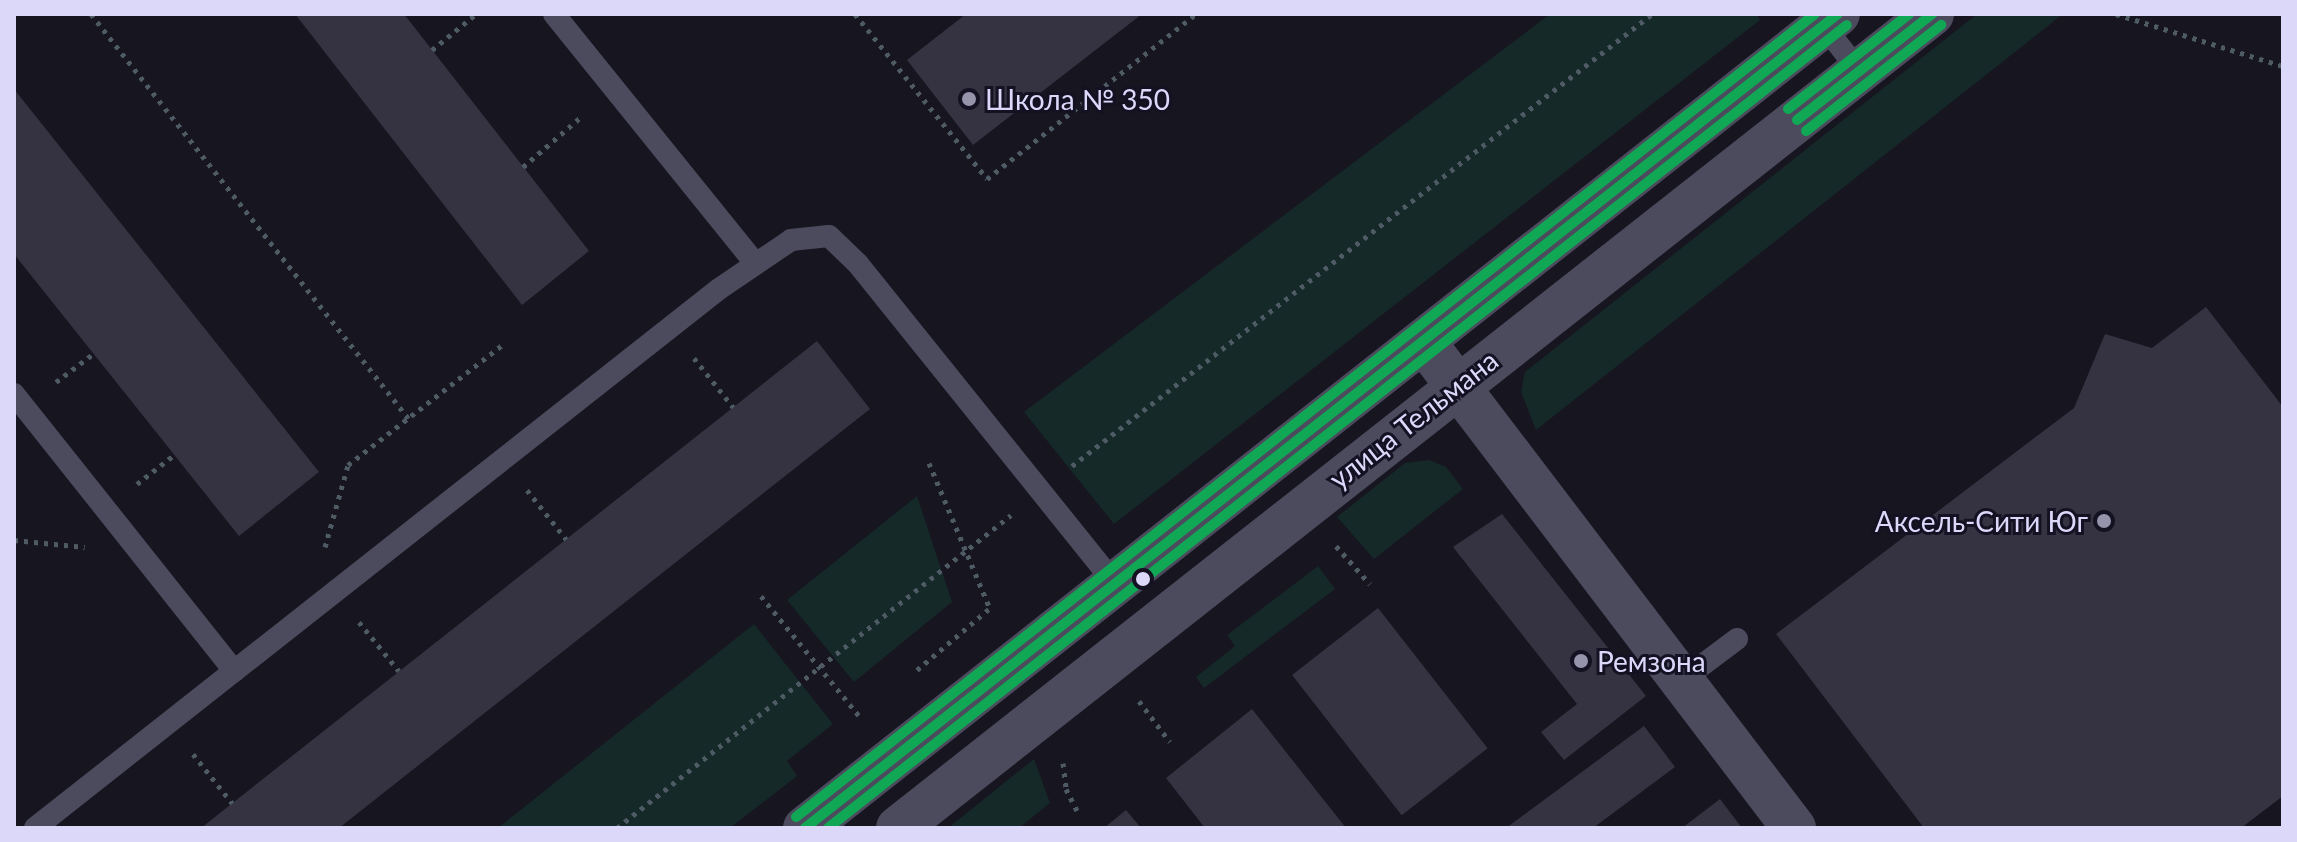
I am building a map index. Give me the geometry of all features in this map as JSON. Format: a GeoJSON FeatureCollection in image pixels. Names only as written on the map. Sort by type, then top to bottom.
{"type":"FeatureCollection","features":[{"type":"Feature","properties":{"kind":"street","name":"улица Тельмана"},"geometry":{"type":"LineString","coordinates":[[898,828],[1457,384],[1932,14]]}},
{"type":"Feature","properties":{"kind":"street","name":"улица Тельмана"},"geometry":{"type":"LineString","coordinates":[[805,828],[1424,342],[1825,18]]}},
{"type":"Feature","properties":{"kind":"street"},"geometry":{"type":"LineString","coordinates":[[1424,342],[1794,828]]}},
{"type":"Feature","properties":{"kind":"lane"},"geometry":{"type":"LineString","coordinates":[[554,14],[754,262]]}},
{"type":"Feature","properties":{"kind":"lane"},"geometry":{"type":"LineString","coordinates":[[1825,18],[1859,71]]}},
{"type":"Feature","properties":{"kind":"lane"},"geometry":{"type":"LineString","coordinates":[[35,828],[754,262],[791,240],[829,236],[858,264],[1115,584]]}},
{"type":"Feature","properties":{"kind":"lane"},"geometry":{"type":"LineString","coordinates":[[14,394],[234,671]]}},
{"type":"Feature","properties":{"kind":"lane"},"geometry":{"type":"LineString","coordinates":[[1681,681],[1737,639]]}},
{"type":"Feature","properties":{"kind":"path"},"geometry":{"type":"LineString","coordinates":[[91,14],[408,418]]}},
{"type":"Feature","properties":{"kind":"path"},"geometry":{"type":"LineString","coordinates":[[432,50],[476,14]]}},
{"type":"Feature","properties":{"kind":"path"},"geometry":{"type":"LineString","coordinates":[[855,14],[987,179],[1196,14]]}},
{"type":"Feature","properties":{"kind":"path"},"geometry":{"type":"LineString","coordinates":[[617,828],[1041,490],[1652,14]]}},
{"type":"Feature","properties":{"kind":"path"},"geometry":{"type":"LineString","coordinates":[[2116,14],[2283,66]]}},
{"type":"Feature","properties":{"kind":"path"},"geometry":{"type":"LineString","coordinates":[[523,167],[614,88]]}},
{"type":"Feature","properties":{"kind":"path"},"geometry":{"type":"LineString","coordinates":[[671,328],[733,407]]}},
{"type":"Feature","properties":{"kind":"path"},"geometry":{"type":"LineString","coordinates":[[399,671],[319,570],[348,465],[502,345]]}},
{"type":"Feature","properties":{"kind":"path"},"geometry":{"type":"LineString","coordinates":[[503,460],[566,539]]}},
{"type":"Feature","properties":{"kind":"path"},"geometry":{"type":"LineString","coordinates":[[929,463],[989,609]]}},
{"type":"Feature","properties":{"kind":"path"},"geometry":{"type":"LineString","coordinates":[[14,540],[141,553]]}},
{"type":"Feature","properties":{"kind":"path"},"geometry":{"type":"LineString","coordinates":[[761,596],[860,717]]}},
{"type":"Feature","properties":{"kind":"path"},"geometry":{"type":"LineString","coordinates":[[1131,691],[1170,742]]}},
{"type":"Feature","properties":{"kind":"path"},"geometry":{"type":"LineString","coordinates":[[168,723],[232,803]]}},
{"type":"Feature","properties":{"kind":"green space"},"geometry":{"type":"Polygon","coordinates":[[[1550,14],[1756,14],[1760,20],[1114,524],[1024,412],[1550,14]]]}},
{"type":"Feature","properties":{"kind":"green space"},"geometry":{"type":"Polygon","coordinates":[[[1977,14],[2063,14],[1536,430],[1521,392],[1525,372],[1977,14]]]}},
{"type":"Feature","properties":{"kind":"green space"},"geometry":{"type":"Polygon","coordinates":[[[1429,460],[1446,467],[1463,489],[1374,559],[1337,517],[1405,463],[1429,460]]]}},
{"type":"Feature","properties":{"kind":"green space"},"geometry":{"type":"Polygon","coordinates":[[[917,496],[952,602],[854,682],[787,600],[917,496]]]}},
{"type":"Feature","properties":{"kind":"green space"},"geometry":{"type":"Polygon","coordinates":[[[1318,566],[1335,589],[1204,688],[1196,677],[1235,646],[1227,635],[1318,566]]]}},
{"type":"Feature","properties":{"kind":"green space"},"geometry":{"type":"Polygon","coordinates":[[[754,624],[833,724],[787,761],[797,776],[730,828],[498,828],[754,624]]]}},
{"type":"Feature","properties":{"kind":"green space"},"geometry":{"type":"Polygon","coordinates":[[[1034,759],[1050,803],[1019,828],[948,828],[1034,759]]]}},
{"type":"Feature","properties":{"kind":"building"},"geometry":{"type":"Polygon","coordinates":[[[295,14],[404,14],[589,251],[522,305],[295,14]]]}},
{"type":"Feature","properties":{"kind":"building"},"geometry":{"type":"Polygon","coordinates":[[[966,14],[1142,14],[973,145],[907,60],[966,14]]]}},
{"type":"Feature","properties":{"kind":"building"},"geometry":{"type":"Polygon","coordinates":[[[14,89],[319,472],[239,536],[14,254],[14,89]]]}},
{"type":"Feature","properties":{"kind":"building","name":"Аксель-Сити Юг"},"geometry":{"type":"Polygon","coordinates":[[[2206,307],[2283,407],[2283,796],[2241,828],[1924,828],[1776,634],[2074,408],[2105,334],[2152,348],[2206,307]]]}},
{"type":"Feature","properties":{"kind":"building"},"geometry":{"type":"Polygon","coordinates":[[[817,341],[870,409],[339,828],[201,828],[817,341]]]}},
{"type":"Feature","properties":{"kind":"building","name":"Ремзона"},"geometry":{"type":"Polygon","coordinates":[[[1502,514],[1646,696],[1564,760],[1541,732],[1577,704],[1453,547],[1502,514]]]}},
{"type":"Feature","properties":{"kind":"building"},"geometry":{"type":"Polygon","coordinates":[[[1378,608],[1488,748],[1402,815],[1292,675],[1378,608]]]}},
{"type":"Feature","properties":{"kind":"building"},"geometry":{"type":"Polygon","coordinates":[[[1252,709],[1346,828],[1205,828],[1166,778],[1252,709]]]}},
{"type":"Feature","properties":{"kind":"building"},"geometry":{"type":"Polygon","coordinates":[[[1644,726],[1675,767],[1593,828],[1506,828],[1644,726]]]}},
{"type":"Feature","properties":{"kind":"building"},"geometry":{"type":"Polygon","coordinates":[[[1720,799],[1742,828],[1682,828],[1720,799]]]}},
{"type":"Feature","properties":{"kind":"building"},"geometry":{"type":"Polygon","coordinates":[[[1126,810],[1141,828],[1104,828],[1126,810]]]}},
{"type":"Feature","properties":{"kind":"transit line"},"geometry":{"type":"LineString","coordinates":[[796,817],[1815,14]]}},
{"type":"Feature","properties":{"kind":"transit line"},"geometry":{"type":"LineString","coordinates":[[805,828],[1838,14]]}},
{"type":"Feature","properties":{"kind":"transit line"},"geometry":{"type":"LineString","coordinates":[[1788,109],[1909,14]]}},
{"type":"Feature","properties":{"kind":"transit line"},"geometry":{"type":"LineString","coordinates":[[1797,120],[1932,14]]}},
{"type":"Feature","properties":{"kind":"transit line"},"geometry":{"type":"LineString","coordinates":[[828,828],[1847,25]]}},
{"type":"Feature","properties":{"kind":"transit line"},"geometry":{"type":"LineString","coordinates":[[1806,131],[1941,25]]}},
{"type":"Feature","properties":{"kind":"place","name":"Школа № 350"},"geometry":{"type":"Point","coordinates":[969,99]}},
{"type":"Feature","properties":{"kind":"place","name":"Аксель-Сити Юг"},"geometry":{"type":"Point","coordinates":[2104,521]}},
{"type":"Feature","properties":{"kind":"place","name":"Ремзона"},"geometry":{"type":"Point","coordinates":[1581,661]}}]}
